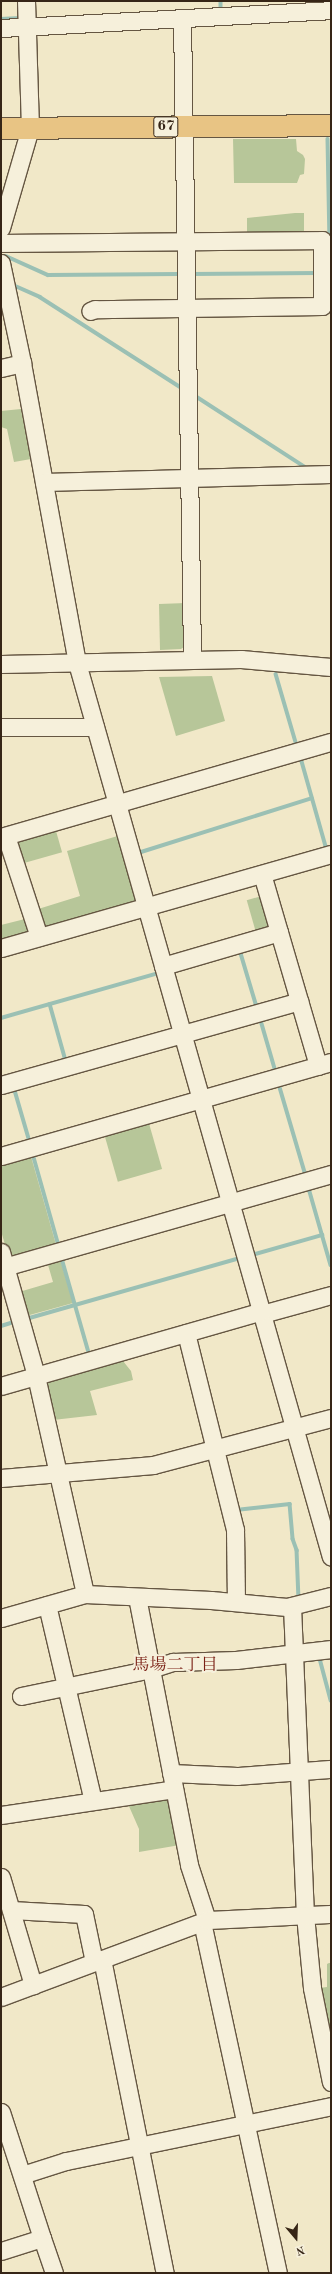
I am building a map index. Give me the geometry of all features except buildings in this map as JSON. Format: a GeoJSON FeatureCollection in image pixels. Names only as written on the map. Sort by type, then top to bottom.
{"type":"FeatureCollection","features":[{"type":"Feature","properties":{"kind":"main road","name":"67"},"geometry":{"type":"LineString","coordinates":[[1,128],[331,125]]}},
{"type":"Feature","properties":{"kind":"street"},"geometry":{"type":"LineString","coordinates":[[1,228],[30,128],[26,1]]}},
{"type":"Feature","properties":{"kind":"street"},"geometry":{"type":"LineString","coordinates":[[1,28],[182,18],[216,9],[331,10]]}},
{"type":"Feature","properties":{"kind":"street"},"geometry":{"type":"LineString","coordinates":[[182,18],[192,659]]}},
{"type":"Feature","properties":{"kind":"street"},"geometry":{"type":"LineString","coordinates":[[1,242],[322,240],[322,306],[95,309],[90,311]]}},
{"type":"Feature","properties":{"kind":"street"},"geometry":{"type":"LineString","coordinates":[[1,263],[22,363],[77,663],[331,1557]]}},
{"type":"Feature","properties":{"kind":"street"},"geometry":{"type":"LineString","coordinates":[[1,368],[22,363]]}},
{"type":"Feature","properties":{"kind":"street"},"geometry":{"type":"LineString","coordinates":[[44,482],[331,474]]}},
{"type":"Feature","properties":{"kind":"street"},"geometry":{"type":"LineString","coordinates":[[1,664],[192,659],[287,662],[331,667]]}},
{"type":"Feature","properties":{"kind":"street"},"geometry":{"type":"LineString","coordinates":[[1,727],[95,727]]}},
{"type":"Feature","properties":{"kind":"street"},"geometry":{"type":"LineString","coordinates":[[38,937],[3,836],[331,742]]}},
{"type":"Feature","properties":{"kind":"street"},"geometry":{"type":"LineString","coordinates":[[1,948],[331,854]]}},
{"type":"Feature","properties":{"kind":"street"},"geometry":{"type":"LineString","coordinates":[[1,1156],[325,1064],[299,1001],[262,874]]}},
{"type":"Feature","properties":{"kind":"street"},"geometry":{"type":"LineString","coordinates":[[163,966],[279,932]]}},
{"type":"Feature","properties":{"kind":"street"},"geometry":{"type":"LineString","coordinates":[[1,1085],[299,1001]]}},
{"type":"Feature","properties":{"kind":"street"},"geometry":{"type":"LineString","coordinates":[[85,1594],[36,1376],[2,1262],[231,1203],[331,1174]]}},
{"type":"Feature","properties":{"kind":"street"},"geometry":{"type":"LineString","coordinates":[[1,1386],[186,1333],[331,1295]]}},
{"type":"Feature","properties":{"kind":"street"},"geometry":{"type":"LineString","coordinates":[[186,1333],[235,1530],[236,1602]]}},
{"type":"Feature","properties":{"kind":"street"},"geometry":{"type":"LineString","coordinates":[[1,1478],[153,1465],[331,1418]]}},
{"type":"Feature","properties":{"kind":"street"},"geometry":{"type":"LineString","coordinates":[[1,1618],[85,1594],[292,1606],[331,1596]]}},
{"type":"Feature","properties":{"kind":"street"},"geometry":{"type":"LineString","coordinates":[[137,1596],[189,1865],[204,1921],[245,2124],[278,2273]]}},
{"type":"Feature","properties":{"kind":"street"},"geometry":{"type":"LineString","coordinates":[[47,1605],[93,1801]]}},
{"type":"Feature","properties":{"kind":"street"},"geometry":{"type":"LineString","coordinates":[[292,1606],[305,1915],[312,1988],[331,2082]]}},
{"type":"Feature","properties":{"kind":"street"},"geometry":{"type":"LineString","coordinates":[[21,1696],[151,1670],[173,1662],[236,1660],[331,1650]]}},
{"type":"Feature","properties":{"kind":"street"},"geometry":{"type":"LineString","coordinates":[[1,1815],[93,1801],[172,1781],[331,1769]]}},
{"type":"Feature","properties":{"kind":"street"},"geometry":{"type":"LineString","coordinates":[[1,1877],[34,1985]]}},
{"type":"Feature","properties":{"kind":"street"},"geometry":{"type":"LineString","coordinates":[[11,1910],[84,1914],[98,1961],[140,2146],[165,2273]]}},
{"type":"Feature","properties":{"kind":"street"},"geometry":{"type":"LineString","coordinates":[[1,1998],[204,1921],[331,1914]]}},
{"type":"Feature","properties":{"kind":"street"},"geometry":{"type":"LineString","coordinates":[[22,2175],[66,2161],[331,2106]]}},
{"type":"Feature","properties":{"kind":"street"},"geometry":{"type":"LineString","coordinates":[[1,2112],[54,2273]]}},
{"type":"Feature","properties":{"kind":"street"},"geometry":{"type":"LineString","coordinates":[[1,2251],[42,2238]]}},
{"type":"Feature","properties":{"kind":"green space"},"geometry":{"type":"Polygon","coordinates":[[[233,139],[296,139],[297,151],[303,155],[305,159],[304,174],[300,175],[297,183],[234,183],[233,139]]]}},
{"type":"Feature","properties":{"kind":"green space"},"geometry":{"type":"Polygon","coordinates":[[[304,213],[304,235],[247,234],[247,218],[304,213]]]}},
{"type":"Feature","properties":{"kind":"green space"},"geometry":{"type":"Polygon","coordinates":[[[21,409],[31,459],[14,462],[7,429],[1,427],[1,411],[21,409]]]}},
{"type":"Feature","properties":{"kind":"green space"},"geometry":{"type":"Polygon","coordinates":[[[186,603],[187,645],[181,649],[160,650],[159,604],[186,603]]]}},
{"type":"Feature","properties":{"kind":"green space"},"geometry":{"type":"Polygon","coordinates":[[[212,676],[225,721],[176,736],[159,677],[212,676]]]}},
{"type":"Feature","properties":{"kind":"green space"},"geometry":{"type":"Polygon","coordinates":[[[56,831],[62,852],[19,865],[13,843],[56,831]]]}},
{"type":"Feature","properties":{"kind":"green space"},"geometry":{"type":"Polygon","coordinates":[[[121,835],[141,902],[45,933],[35,910],[80,896],[67,851],[121,835]]]}},
{"type":"Feature","properties":{"kind":"green space"},"geometry":{"type":"Polygon","coordinates":[[[265,895],[274,927],[256,932],[247,900],[265,895]]]}},
{"type":"Feature","properties":{"kind":"green space"},"geometry":{"type":"Polygon","coordinates":[[[29,918],[34,932],[1,945],[1,925],[29,918]]]}},
{"type":"Feature","properties":{"kind":"green space"},"geometry":{"type":"Polygon","coordinates":[[[148,1120],[162,1169],[118,1182],[104,1133],[148,1120]]]}},
{"type":"Feature","properties":{"kind":"green space"},"geometry":{"type":"Polygon","coordinates":[[[30,1153],[57,1248],[9,1258],[1,1231],[1,1162],[30,1153]]]}},
{"type":"Feature","properties":{"kind":"green space"},"geometry":{"type":"Polygon","coordinates":[[[59,1255],[73,1303],[26,1316],[19,1292],[53,1282],[46,1258],[59,1255]]]}},
{"type":"Feature","properties":{"kind":"green space"},"geometry":{"type":"Polygon","coordinates":[[[123,1361],[131,1371],[133,1380],[90,1391],[97,1415],[53,1420],[44,1386],[47,1379],[91,1366],[93,1370],[123,1361]]]}},
{"type":"Feature","properties":{"kind":"green space"},"geometry":{"type":"Polygon","coordinates":[[[167,1795],[180,1845],[139,1852],[139,1829],[128,1804],[167,1795]]]}},
{"type":"Feature","properties":{"kind":"green space"},"geometry":{"type":"Polygon","coordinates":[[[331,1963],[331,2052],[319,1988],[327,1987],[327,1964],[331,1963]]]}},
{"type":"Feature","properties":{"kind":"waterway"},"geometry":{"type":"LineString","coordinates":[[221,1],[221,7]]}},
{"type":"Feature","properties":{"kind":"waterway"},"geometry":{"type":"LineString","coordinates":[[1,19],[20,18]]}},
{"type":"Feature","properties":{"kind":"waterway"},"geometry":{"type":"LineString","coordinates":[[328,139],[330,242]]}},
{"type":"Feature","properties":{"kind":"waterway"},"geometry":{"type":"LineString","coordinates":[[330,248],[331,279]]}},
{"type":"Feature","properties":{"kind":"waterway"},"geometry":{"type":"LineString","coordinates":[[6,256],[48,275],[179,274]]}},
{"type":"Feature","properties":{"kind":"waterway"},"geometry":{"type":"LineString","coordinates":[[191,274],[317,273]]}},
{"type":"Feature","properties":{"kind":"waterway"},"geometry":{"type":"LineString","coordinates":[[11,284],[40,297],[182,388]]}},
{"type":"Feature","properties":{"kind":"waterway"},"geometry":{"type":"LineString","coordinates":[[194,395],[307,468]]}},
{"type":"Feature","properties":{"kind":"waterway"},"geometry":{"type":"LineString","coordinates":[[276,674],[297,746]]}},
{"type":"Feature","properties":{"kind":"waterway"},"geometry":{"type":"LineString","coordinates":[[301,758],[327,850]]}},
{"type":"Feature","properties":{"kind":"waterway"},"geometry":{"type":"LineString","coordinates":[[137,851],[138,853],[312,798]]}},
{"type":"Feature","properties":{"kind":"waterway"},"geometry":{"type":"LineString","coordinates":[[238,950],[240,950],[257,1007]]}},
{"type":"Feature","properties":{"kind":"waterway"},"geometry":{"type":"LineString","coordinates":[[1,1018],[159,973]]}},
{"type":"Feature","properties":{"kind":"waterway"},"geometry":{"type":"LineString","coordinates":[[50,1004],[66,1061]]}},
{"type":"Feature","properties":{"kind":"waterway"},"geometry":{"type":"LineString","coordinates":[[260,1017],[276,1072]]}},
{"type":"Feature","properties":{"kind":"waterway"},"geometry":{"type":"LineString","coordinates":[[279,1084],[306,1176]]}},
{"type":"Feature","properties":{"kind":"waterway"},"geometry":{"type":"LineString","coordinates":[[16,1087],[14,1087],[30,1142]]}},
{"type":"Feature","properties":{"kind":"waterway"},"geometry":{"type":"LineString","coordinates":[[33,1154],[59,1246]]}},
{"type":"Feature","properties":{"kind":"waterway"},"geometry":{"type":"LineString","coordinates":[[308,1185],[331,1265]]}},
{"type":"Feature","properties":{"kind":"waterway"},"geometry":{"type":"LineString","coordinates":[[252,1255],[322,1235]]}},
{"type":"Feature","properties":{"kind":"waterway"},"geometry":{"type":"LineString","coordinates":[[61,1255],[90,1356]]}},
{"type":"Feature","properties":{"kind":"waterway"},"geometry":{"type":"LineString","coordinates":[[26,1319],[240,1258]]}},
{"type":"Feature","properties":{"kind":"waterway"},"geometry":{"type":"LineString","coordinates":[[1,1326],[14,1322]]}},
{"type":"Feature","properties":{"kind":"waterway"},"geometry":{"type":"LineString","coordinates":[[236,1510],[290,1504],[293,1539],[297,1550],[299,1599]]}},
{"type":"Feature","properties":{"kind":"waterway"},"geometry":{"type":"LineString","coordinates":[[319,1655],[331,1700]]}},
{"type":"Feature","properties":{"kind":"district","name":"馬場二丁目"},"geometry":{"type":"Point","coordinates":[175,1666]}}]}
